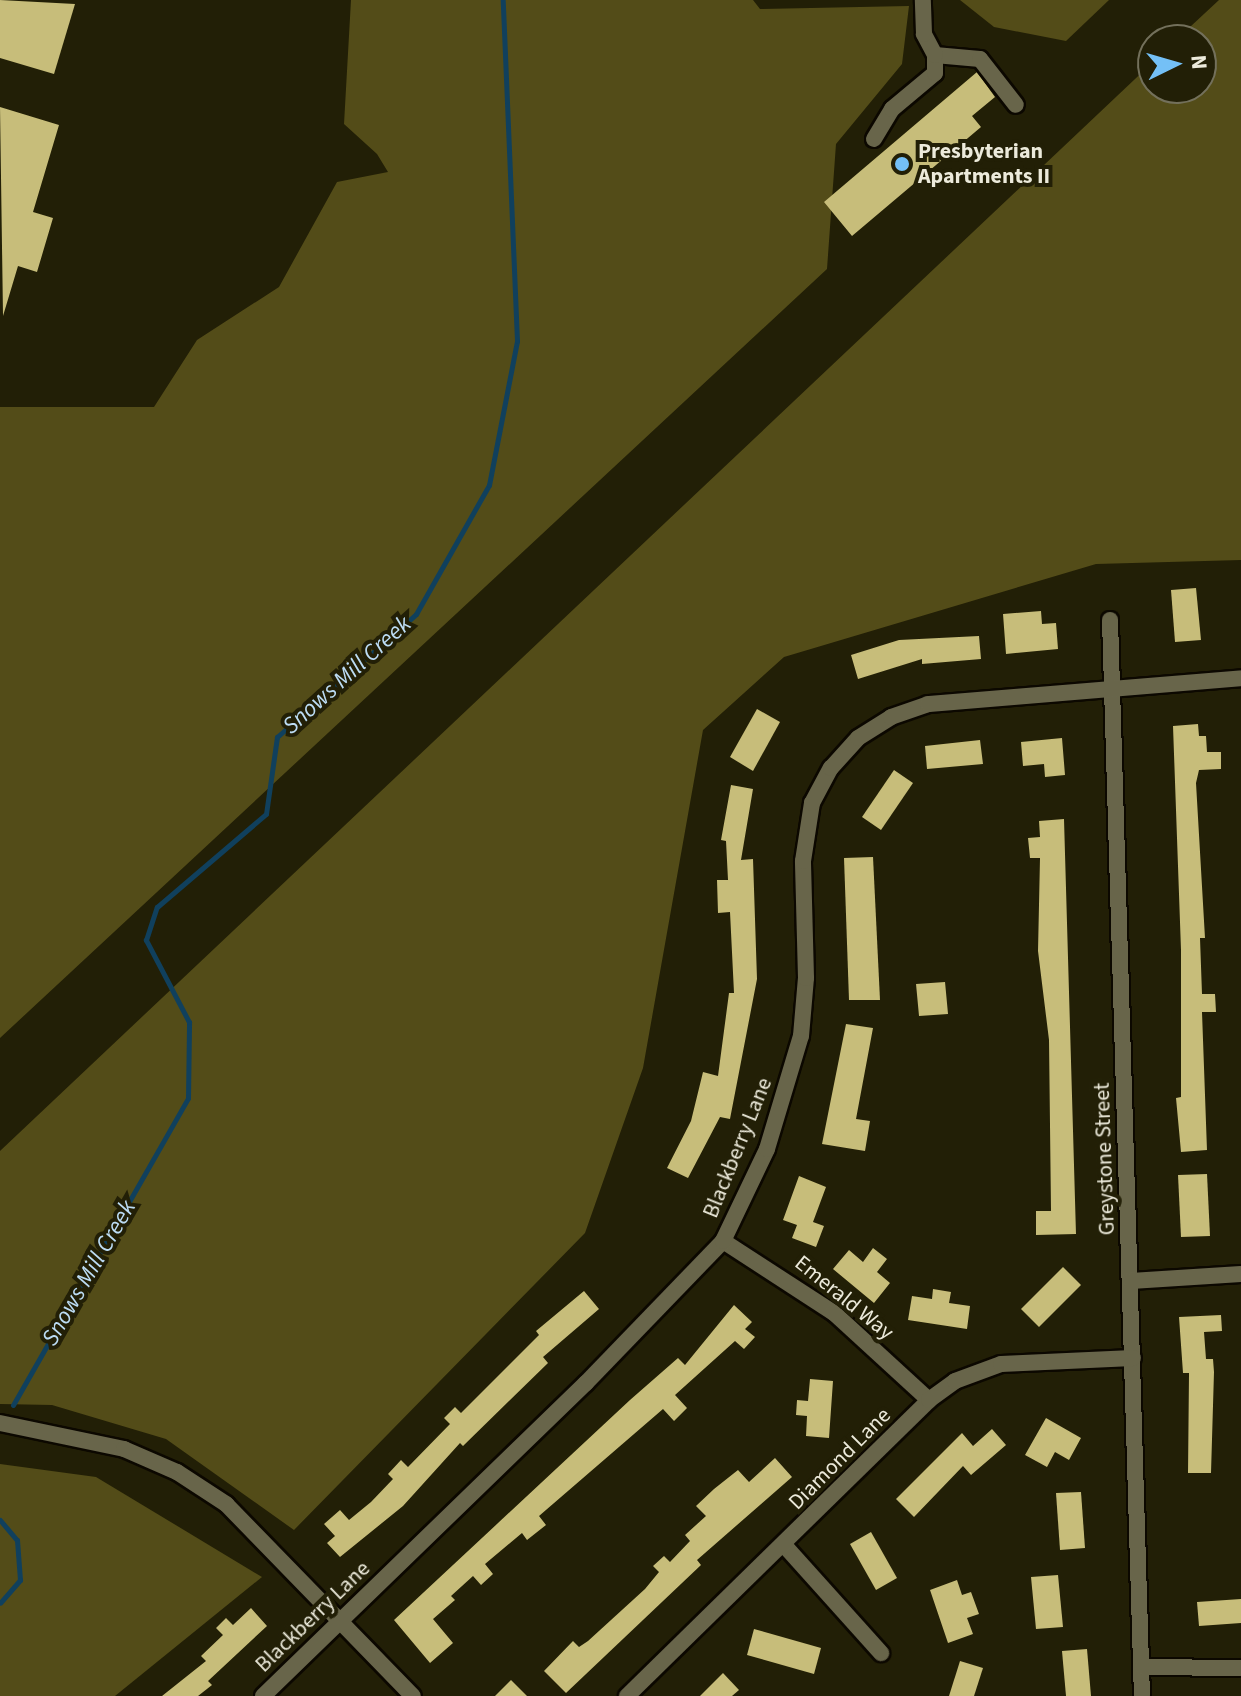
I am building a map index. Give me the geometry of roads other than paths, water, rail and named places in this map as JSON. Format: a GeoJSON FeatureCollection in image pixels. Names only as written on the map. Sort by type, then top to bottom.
{"type":"FeatureCollection","features":[{"type":"Feature","properties":{"kind":"street"},"geometry":{"type":"LineString","coordinates":[[874,139],[892,109],[935,73],[935,55],[924,34],[923,0]]}},
{"type":"Feature","properties":{"kind":"street"},"geometry":{"type":"LineString","coordinates":[[935,55],[980,59],[1016,105]]}},
{"type":"Feature","properties":{"kind":"street","name":"Greystone Street"},"geometry":{"type":"LineString","coordinates":[[1110,620],[1115,688],[1142,1696]]}},
{"type":"Feature","properties":{"kind":"street","name":"Blackberry Lane"},"geometry":{"type":"LineString","coordinates":[[263,1696],[586,1383],[723,1241],[767,1149],[801,1036],[806,978],[805,842],[812,803],[831,768],[866,732],[910,709],[1241,678]]}},
{"type":"Feature","properties":{"kind":"street","name":"Emerald Way"},"geometry":{"type":"LineString","coordinates":[[723,1241],[834,1313],[929,1400]]}},
{"type":"Feature","properties":{"kind":"street"},"geometry":{"type":"LineString","coordinates":[[1131,1281],[1241,1274]]}},
{"type":"Feature","properties":{"kind":"street","name":"Diamond Lane"},"geometry":{"type":"LineString","coordinates":[[627,1696],[785,1546],[929,1400],[955,1381],[1001,1364],[1133,1358]]}},
{"type":"Feature","properties":{"kind":"street"},"geometry":{"type":"LineString","coordinates":[[0,1423],[87,1438],[177,1472],[237,1514],[413,1696]]}},
{"type":"Feature","properties":{"kind":"street"},"geometry":{"type":"LineString","coordinates":[[785,1546],[881,1653]]}},
{"type":"Feature","properties":{"kind":"street"},"geometry":{"type":"LineString","coordinates":[[1143,1667],[1241,1668]]}},
{"type":"Feature","properties":{"kind":"waterway","name":"Snows Mill Creek"},"geometry":{"type":"LineString","coordinates":[[13,1405],[188,1098],[189,1022],[146,940],[157,907],[266,814],[277,737],[416,614],[489,485],[517,341],[503,0]]}},
{"type":"Feature","properties":{"kind":"waterway","name":"Snows Mill Creek"},"geometry":{"type":"LineString","coordinates":[[0,1520],[17,1540],[20,1580],[0,1603]]}},
{"type":"Feature","properties":{"kind":"place","name":"Presbyterian Apartments II"},"geometry":{"type":"Point","coordinates":[902,164]}}]}
